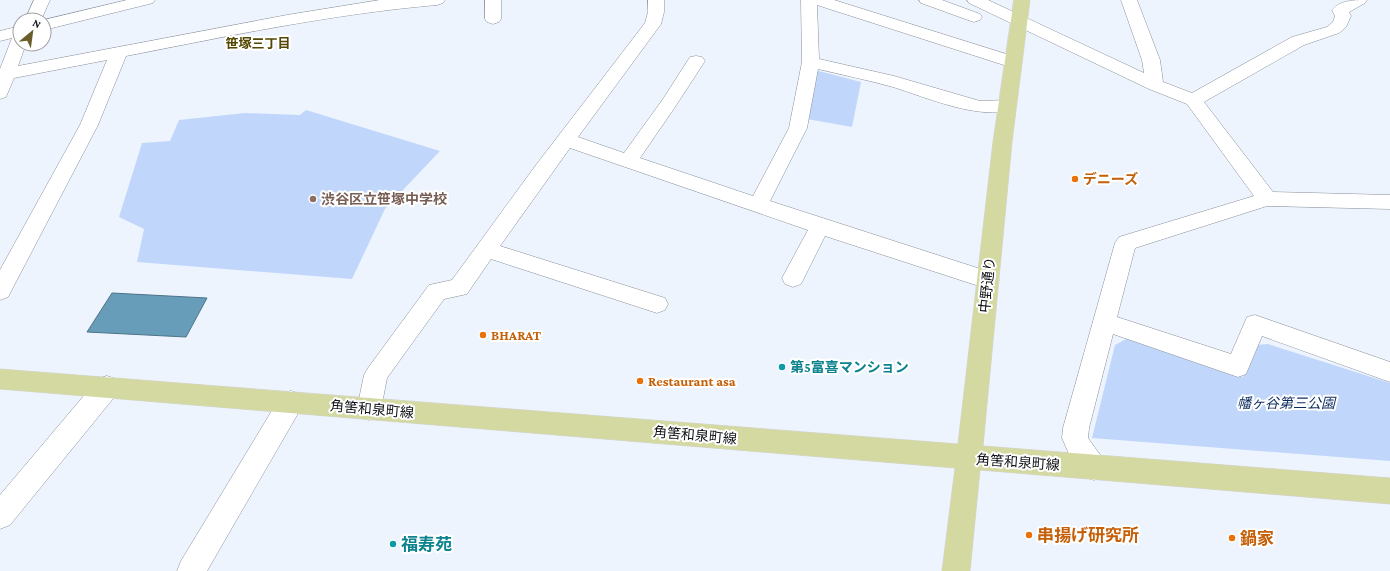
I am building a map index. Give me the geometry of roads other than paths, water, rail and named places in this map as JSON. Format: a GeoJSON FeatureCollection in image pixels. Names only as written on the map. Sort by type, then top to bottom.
{"type":"FeatureCollection","features":[{"type":"Feature","properties":{"kind":"main road","name":"中野通り"},"geometry":{"type":"LineString","coordinates":[[956,571],[1020,10]]}},
{"type":"Feature","properties":{"kind":"main road","name":"角筈和泉町線"},"geometry":{"type":"LineString","coordinates":[[0,379],[1390,491]]}},
{"type":"Feature","properties":{"kind":"street"},"geometry":{"type":"LineString","coordinates":[[37,12],[42,0]]}},
{"type":"Feature","properties":{"kind":"street"},"geometry":{"type":"LineString","coordinates":[[52,23],[147,0]]}},
{"type":"Feature","properties":{"kind":"street"},"geometry":{"type":"LineString","coordinates":[[6,74],[287,20],[380,5],[437,0]]}},
{"type":"Feature","properties":{"kind":"street"},"geometry":{"type":"LineString","coordinates":[[493,0],[493,19]]}},
{"type":"Feature","properties":{"kind":"street"},"geometry":{"type":"LineString","coordinates":[[368,409],[376,375],[437,291],[459,288],[566,140],[653,24],[656,12],[656,0]]}},
{"type":"Feature","properties":{"kind":"street"},"geometry":{"type":"LineString","coordinates":[[758,205],[798,128],[811,62],[809,0]]}},
{"type":"Feature","properties":{"kind":"street"},"geometry":{"type":"LineString","coordinates":[[818,0],[1013,62]]}},
{"type":"Feature","properties":{"kind":"street"},"geometry":{"type":"LineString","coordinates":[[975,0],[1020,10],[1155,85],[1193,100],[1267,199]]}},
{"type":"Feature","properties":{"kind":"street"},"geometry":{"type":"LineString","coordinates":[[1128,0],[1151,60],[1155,85]]}},
{"type":"Feature","properties":{"kind":"street"},"geometry":{"type":"LineString","coordinates":[[1193,100],[1298,41],[1333,30],[1340,24],[1342,16],[1335,5],[1359,0]]}},
{"type":"Feature","properties":{"kind":"street"},"geometry":{"type":"LineString","coordinates":[[934,1],[974,17]]}},
{"type":"Feature","properties":{"kind":"street"},"geometry":{"type":"LineString","coordinates":[[0,36],[12,33]]}},
{"type":"Feature","properties":{"kind":"street"},"geometry":{"type":"LineString","coordinates":[[0,93],[15,52]]}},
{"type":"Feature","properties":{"kind":"street"},"geometry":{"type":"LineString","coordinates":[[0,291],[89,125],[119,52]]}},
{"type":"Feature","properties":{"kind":"street"},"geometry":{"type":"LineString","coordinates":[[628,161],[669,103],[696,61]]}},
{"type":"Feature","properties":{"kind":"street"},"geometry":{"type":"LineString","coordinates":[[811,62],[894,82],[980,108],[1008,106]]}},
{"type":"Feature","properties":{"kind":"street"},"geometry":{"type":"LineString","coordinates":[[566,140],[820,226],[988,280]]}},
{"type":"Feature","properties":{"kind":"street"},"geometry":{"type":"LineString","coordinates":[[1094,468],[1078,446],[1075,438],[1076,428],[1126,243],[1267,199],[1390,202]]}},
{"type":"Feature","properties":{"kind":"street"},"geometry":{"type":"LineString","coordinates":[[793,278],[820,226]]}},
{"type":"Feature","properties":{"kind":"street"},"geometry":{"type":"LineString","coordinates":[[487,250],[657,304]]}},
{"type":"Feature","properties":{"kind":"street"},"geometry":{"type":"LineString","coordinates":[[1105,322],[1238,367],[1255,324],[1390,372]]}},
{"type":"Feature","properties":{"kind":"street"},"geometry":{"type":"LineString","coordinates":[[0,516],[107,387]]}},
{"type":"Feature","properties":{"kind":"street"},"geometry":{"type":"LineString","coordinates":[[191,571],[291,402]]}},
{"type":"Feature","properties":{"kind":"place","name":"デニーズ"},"geometry":{"type":"Point","coordinates":[1075,179]}},
{"type":"Feature","properties":{"kind":"place","name":"渋谷区立笹塚中学校"},"geometry":{"type":"Point","coordinates":[313,199]}},
{"type":"Feature","properties":{"kind":"place","name":"BHARAT"},"geometry":{"type":"Point","coordinates":[483,335]}},
{"type":"Feature","properties":{"kind":"place","name":"第5富喜マンション"},"geometry":{"type":"Point","coordinates":[782,367]}},
{"type":"Feature","properties":{"kind":"place","name":"Restaurant asa"},"geometry":{"type":"Point","coordinates":[640,381]}},
{"type":"Feature","properties":{"kind":"place","name":"串揚げ研究所"},"geometry":{"type":"Point","coordinates":[1029,535]}},
{"type":"Feature","properties":{"kind":"place","name":"鍋家"},"geometry":{"type":"Point","coordinates":[1232,538]}},
{"type":"Feature","properties":{"kind":"place","name":"福寿苑"},"geometry":{"type":"Point","coordinates":[393,544]}},
{"type":"Feature","properties":{"kind":"district","name":"笹塚三丁目"},"geometry":{"type":"Point","coordinates":[258,43]}},
{"type":"Feature","properties":{"kind":"park label","name":"幡ヶ谷第三公園"},"geometry":{"type":"Point","coordinates":[1286,403]}}]}
